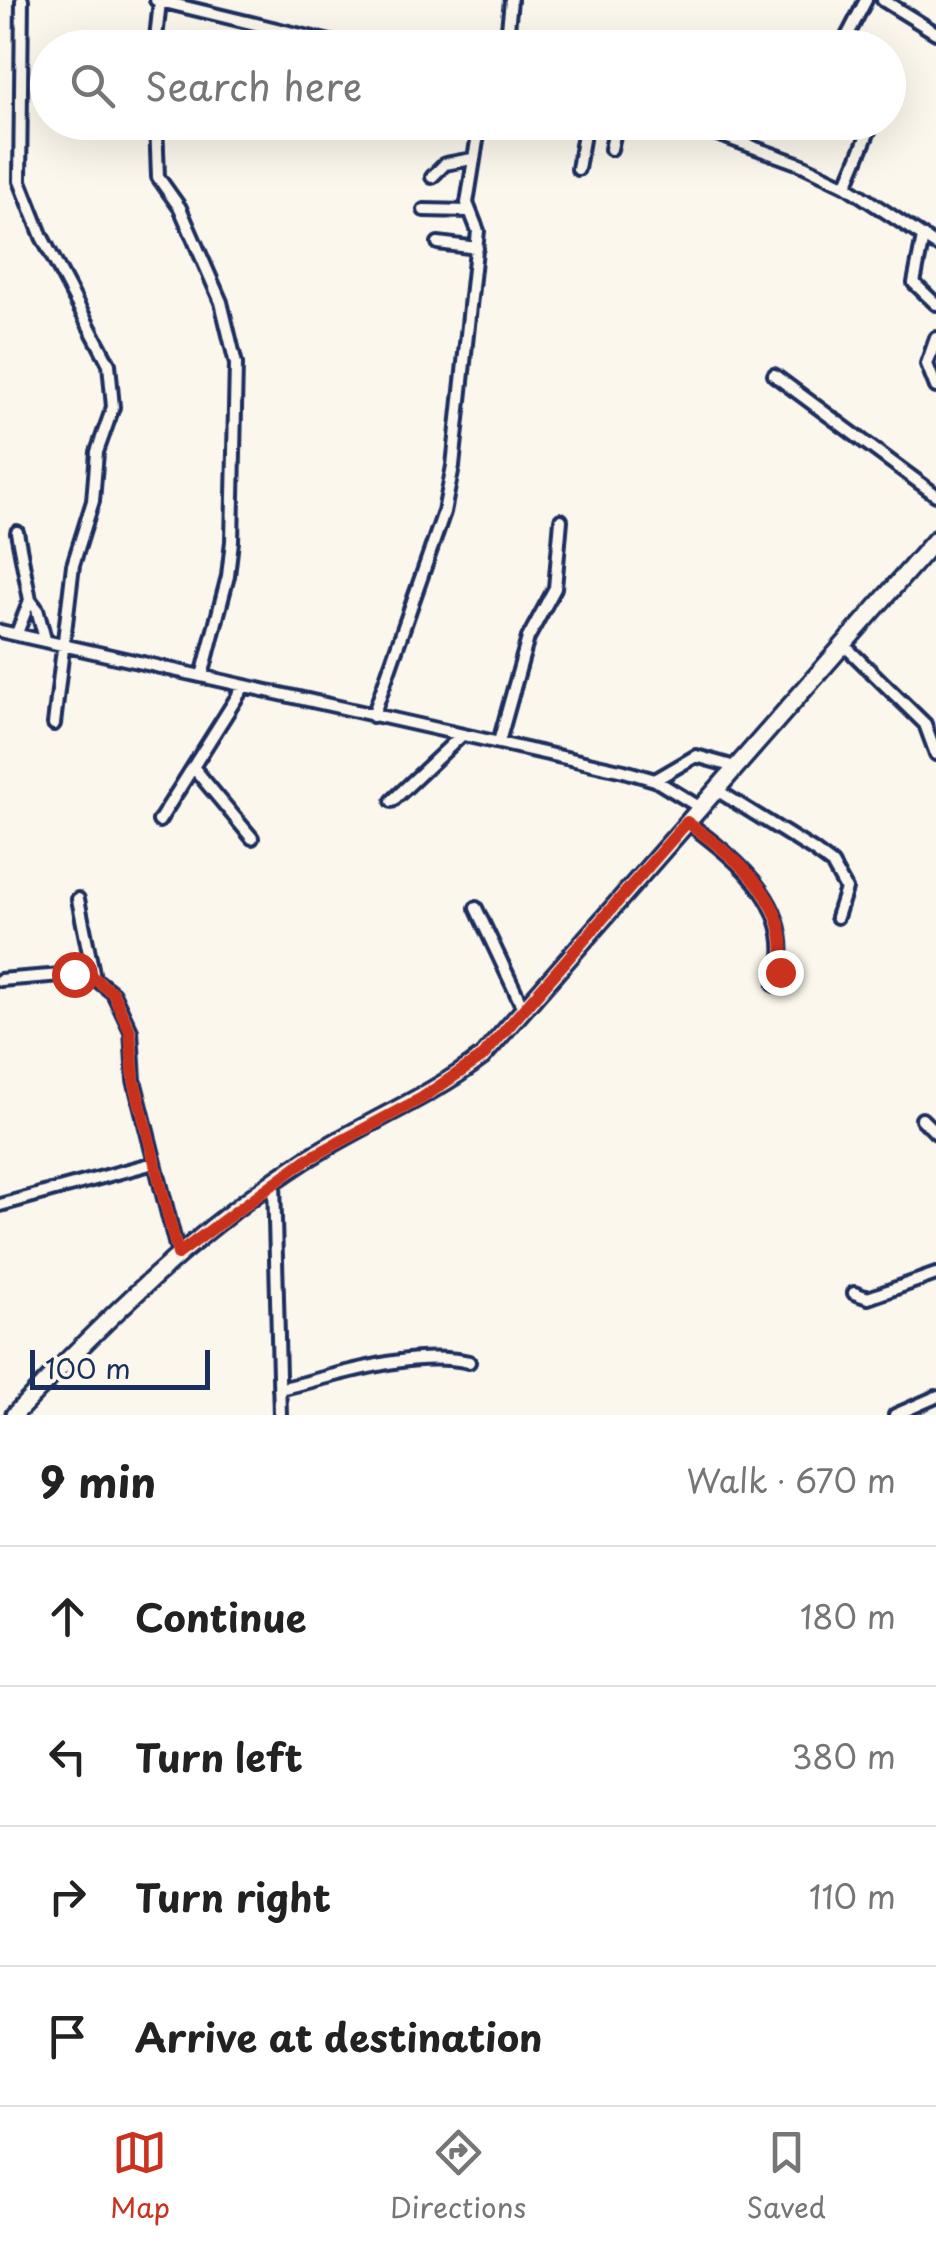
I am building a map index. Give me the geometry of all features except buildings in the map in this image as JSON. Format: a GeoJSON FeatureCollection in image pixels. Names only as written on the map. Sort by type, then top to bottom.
{"type":"FeatureCollection","features":[{"type":"Feature","properties":{"kind":"street"},"geometry":{"type":"LineString","coordinates":[[22,0],[20,181],[42,236],[109,364],[113,385],[112,406],[97,452],[92,501],[73,565],[54,724]]}},
{"type":"Feature","properties":{"kind":"street"},"geometry":{"type":"LineString","coordinates":[[156,30],[158,0],[281,30]]}},
{"type":"Feature","properties":{"kind":"street"},"geometry":{"type":"LineString","coordinates":[[508,30],[510,0]]}},
{"type":"Feature","properties":{"kind":"street"},"geometry":{"type":"LineString","coordinates":[[850,30],[866,0]]}},
{"type":"Feature","properties":{"kind":"street"},"geometry":{"type":"LineString","coordinates":[[882,0],[936,32]]}},
{"type":"Feature","properties":{"kind":"street"},"geometry":{"type":"LineString","coordinates":[[157,140],[158,177],[180,208],[221,302],[236,364],[232,540],[228,576],[202,676]]}},
{"type":"Feature","properties":{"kind":"street"},"geometry":{"type":"LineString","coordinates":[[372,716],[444,512],[477,248],[477,223],[469,211],[476,140]]}},
{"type":"Feature","properties":{"kind":"street"},"geometry":{"type":"LineString","coordinates":[[578,170],[583,140]]}},
{"type":"Feature","properties":{"kind":"street"},"geometry":{"type":"LineString","coordinates":[[611,149],[613,140]]}},
{"type":"Feature","properties":{"kind":"street"},"geometry":{"type":"LineString","coordinates":[[740,140],[846,186],[936,245]]}},
{"type":"Feature","properties":{"kind":"street"},"geometry":{"type":"LineString","coordinates":[[846,186],[865,140]]}},
{"type":"Feature","properties":{"kind":"street"},"geometry":{"type":"LineString","coordinates":[[432,178],[450,162],[472,159]]}},
{"type":"Feature","properties":{"kind":"street"},"geometry":{"type":"LineString","coordinates":[[424,210],[469,211]]}},
{"type":"Feature","properties":{"kind":"street"},"geometry":{"type":"LineString","coordinates":[[923,237],[914,283],[936,304]]}},
{"type":"Feature","properties":{"kind":"street"},"geometry":{"type":"LineString","coordinates":[[438,243],[477,248]]}},
{"type":"Feature","properties":{"kind":"street"},"geometry":{"type":"LineString","coordinates":[[936,338],[927,364],[936,387]]}},
{"type":"Feature","properties":{"kind":"street"},"geometry":{"type":"LineString","coordinates":[[774,375],[936,495]]}},
{"type":"Feature","properties":{"kind":"street"},"geometry":{"type":"LineString","coordinates":[[499,742],[528,638],[555,588],[561,520]]}},
{"type":"Feature","properties":{"kind":"street"},"geometry":{"type":"LineString","coordinates":[[17,532],[30,600],[37,609],[45,639]]}},
{"type":"Feature","properties":{"kind":"street"},"geometry":{"type":"LineString","coordinates":[[14,1415],[178,1254],[274,1181],[344,1136],[455,1078],[482,1057],[936,539]]}},
{"type":"Feature","properties":{"kind":"street"},"geometry":{"type":"LineString","coordinates":[[17,634],[30,600]]}},
{"type":"Feature","properties":{"kind":"street"},"geometry":{"type":"LineString","coordinates":[[0,631],[655,780],[699,808]]}},
{"type":"Feature","properties":{"kind":"street"},"geometry":{"type":"LineString","coordinates":[[843,644],[924,724],[936,754]]}},
{"type":"Feature","properties":{"kind":"street"},"geometry":{"type":"LineString","coordinates":[[159,820],[244,686]]}},
{"type":"Feature","properties":{"kind":"street"},"geometry":{"type":"LineString","coordinates":[[392,802],[462,736]]}},
{"type":"Feature","properties":{"kind":"street"},"geometry":{"type":"LineString","coordinates":[[655,780],[696,756],[735,767]]}},
{"type":"Feature","properties":{"kind":"street"},"geometry":{"type":"LineString","coordinates":[[193,767],[252,838]]}},
{"type":"Feature","properties":{"kind":"street"},"geometry":{"type":"LineString","coordinates":[[715,789],[832,864],[846,890],[836,916]]}},
{"type":"Feature","properties":{"kind":"street"},"geometry":{"type":"LineString","coordinates":[[687,822],[732,856],[770,902],[782,939],[783,958],[775,985]]}},
{"type":"Feature","properties":{"kind":"street"},"geometry":{"type":"LineString","coordinates":[[78,900],[94,978]]}},
{"type":"Feature","properties":{"kind":"street"},"geometry":{"type":"LineString","coordinates":[[476,908],[525,1011]]}},
{"type":"Feature","properties":{"kind":"street"},"geometry":{"type":"LineString","coordinates":[[0,980],[74,974],[94,978],[113,993],[130,1031],[134,1080],[178,1254]]}},
{"type":"Feature","properties":{"kind":"street"},"geometry":{"type":"LineString","coordinates":[[922,1119],[936,1133]]}},
{"type":"Feature","properties":{"kind":"street"},"geometry":{"type":"LineString","coordinates":[[0,1205],[154,1163]]}},
{"type":"Feature","properties":{"kind":"street"},"geometry":{"type":"LineString","coordinates":[[274,1181],[280,1415]]}},
{"type":"Feature","properties":{"kind":"street"},"geometry":{"type":"LineString","coordinates":[[854,1293],[868,1298],[936,1274]]}},
{"type":"Feature","properties":{"kind":"street"},"geometry":{"type":"LineString","coordinates":[[279,1388],[414,1360],[444,1356],[469,1362]]}},
{"type":"Feature","properties":{"kind":"street"},"geometry":{"type":"LineString","coordinates":[[895,1415],[936,1397]]}},
{"type":"Feature","properties":{"kind":"route"},"geometry":{"type":"LineString","coordinates":[[74,974],[94,978],[113,993],[124,1014],[133,1044],[134,1080],[178,1254],[306,1160],[344,1136],[422,1098],[482,1057],[687,822],[732,856],[770,902],[782,939],[780,972]]}}]}
